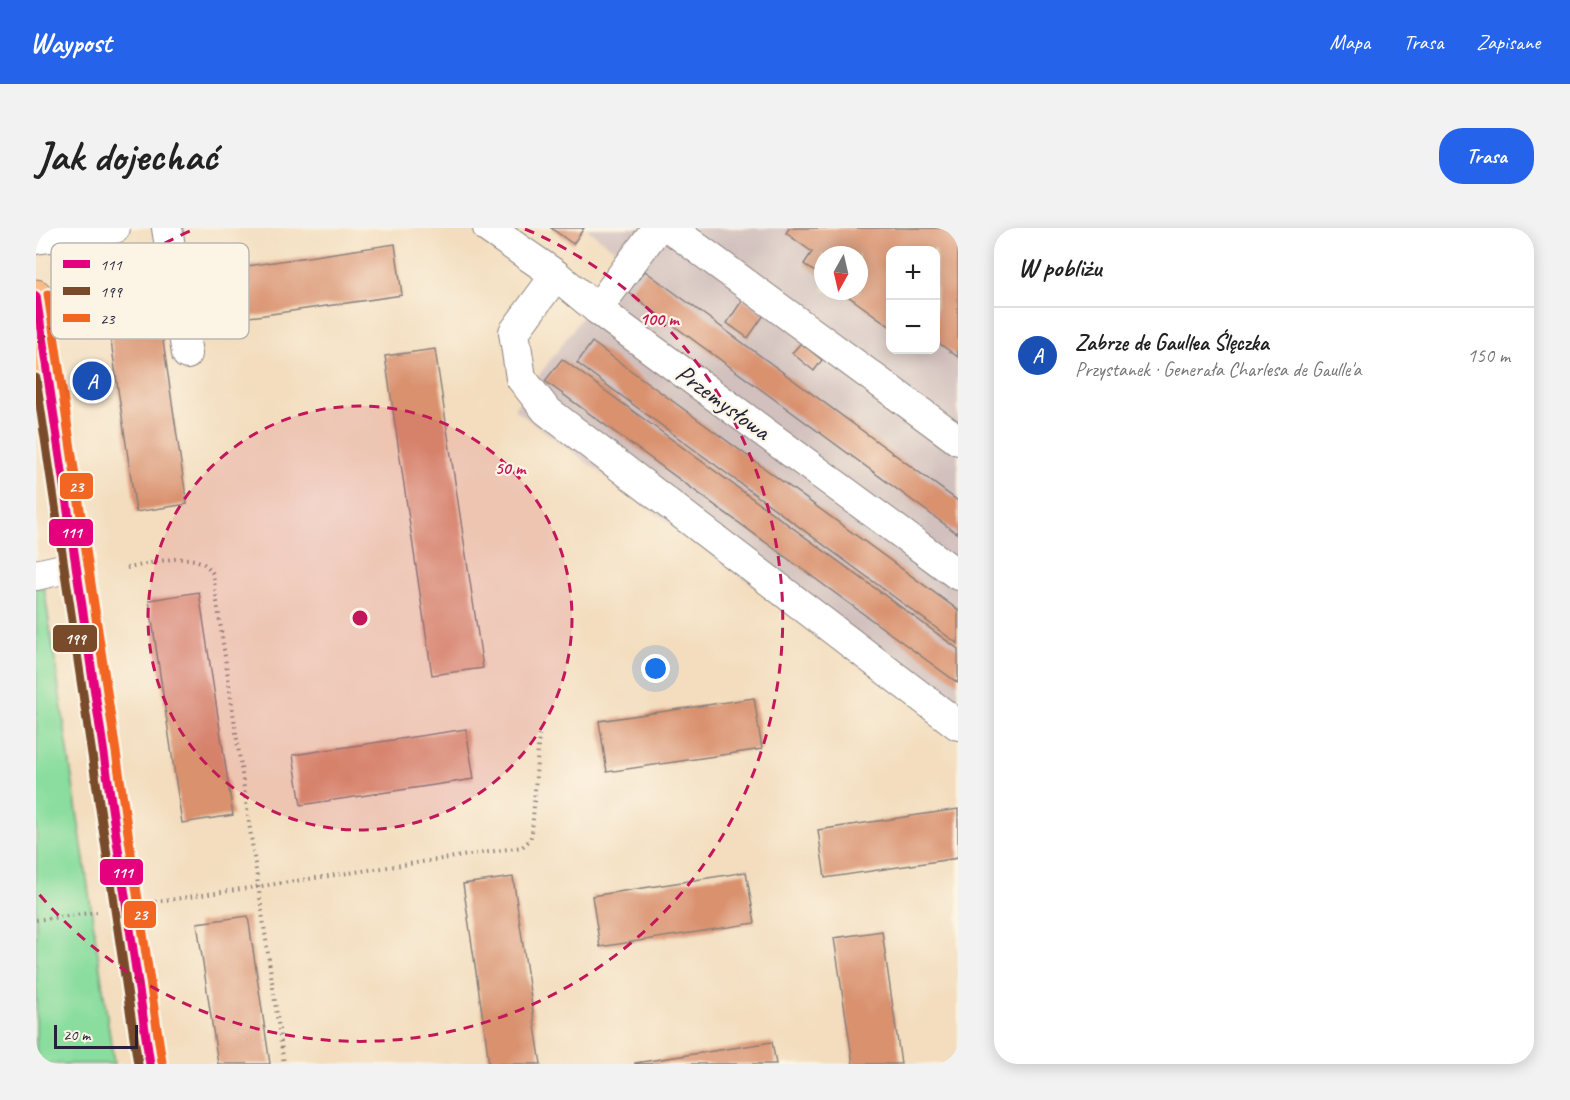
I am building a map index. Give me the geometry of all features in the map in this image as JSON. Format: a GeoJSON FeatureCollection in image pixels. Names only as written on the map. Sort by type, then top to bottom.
{"type":"FeatureCollection","features":[{"type":"Feature","properties":{"kind":"main road"},"geometry":{"type":"LineString","coordinates":[[36,296],[150,1064]]}},
{"type":"Feature","properties":{"kind":"street"},"geometry":{"type":"LineString","coordinates":[[36,239],[115,228]]}},
{"type":"Feature","properties":{"kind":"street"},"geometry":{"type":"LineString","coordinates":[[167,228],[169,243]]}},
{"type":"Feature","properties":{"kind":"street","name":"Przemysłowa"},"geometry":{"type":"LineString","coordinates":[[488,228],[556,275],[597,309],[958,575]]}},
{"type":"Feature","properties":{"kind":"street"},"geometry":{"type":"LineString","coordinates":[[597,309],[657,228]]}},
{"type":"Feature","properties":{"kind":"street"},"geometry":{"type":"LineString","coordinates":[[670,228],[958,440]]}},
{"type":"Feature","properties":{"kind":"street"},"geometry":{"type":"LineString","coordinates":[[556,275],[514,332],[521,378],[546,410],[958,725]]}},
{"type":"Feature","properties":{"kind":"street"},"geometry":{"type":"LineString","coordinates":[[185,339],[187,354]]}},
{"type":"Feature","properties":{"kind":"street"},"geometry":{"type":"LineString","coordinates":[[36,575],[76,567]]}},
{"type":"Feature","properties":{"kind":"path"},"geometry":{"type":"LineString","coordinates":[[128,568],[196,559],[207,564],[213,574],[284,1064]]}},
{"type":"Feature","properties":{"kind":"path"},"geometry":{"type":"LineString","coordinates":[[36,920],[522,847],[530,840],[532,833],[539,734]]}},
{"type":"Feature","properties":{"kind":"shaded area"},"geometry":{"type":"Polygon","coordinates":[[[586,228],[958,228],[958,736],[514,409],[626,258],[586,228]]]}},
{"type":"Feature","properties":{"kind":"green space"},"geometry":{"type":"Polygon","coordinates":[[[44,587],[114,1064],[36,1064],[36,588],[44,587]]]}},
{"type":"Feature","properties":{"kind":"building"},"geometry":{"type":"Polygon","coordinates":[[[551,228],[584,228],[573,244],[551,228]]]}},
{"type":"Feature","properties":{"kind":"building"},"geometry":{"type":"Polygon","coordinates":[[[789,228],[945,228],[951,233],[958,228],[958,357],[940,344],[940,246],[886,246],[886,323],[854,300],[868,300],[868,246],[814,246],[814,271],[804,264],[812,252],[786,233],[789,228]]]}},
{"type":"Feature","properties":{"kind":"building"},"geometry":{"type":"Polygon","coordinates":[[[395,244],[402,295],[249,317],[249,266],[395,244]]]}},
{"type":"Feature","properties":{"kind":"building"},"geometry":{"type":"Polygon","coordinates":[[[645,271],[958,501],[958,534],[628,292],[645,271]]]}},
{"type":"Feature","properties":{"kind":"building"},"geometry":{"type":"Polygon","coordinates":[[[743,299],[764,315],[748,338],[727,323],[743,299]]]}},
{"type":"Feature","properties":{"kind":"building"},"geometry":{"type":"Polygon","coordinates":[[[111,339],[163,339],[187,504],[136,512],[111,339]]]}},
{"type":"Feature","properties":{"kind":"building"},"geometry":{"type":"Polygon","coordinates":[[[592,342],[958,610],[958,644],[577,363],[592,342]]]}},
{"type":"Feature","properties":{"kind":"building"},"geometry":{"type":"Polygon","coordinates":[[[801,343],[822,360],[814,371],[792,353],[801,343]]]}},
{"type":"Feature","properties":{"kind":"building"},"geometry":{"type":"Polygon","coordinates":[[[435,349],[483,668],[432,675],[385,356],[435,349]]]}},
{"type":"Feature","properties":{"kind":"building"},"geometry":{"type":"Polygon","coordinates":[[[562,359],[958,649],[958,683],[545,381],[562,359]]]}},
{"type":"Feature","properties":{"kind":"building"},"geometry":{"type":"Polygon","coordinates":[[[199,592],[233,815],[182,823],[149,600],[199,592]]]}},
{"type":"Feature","properties":{"kind":"building"},"geometry":{"type":"Polygon","coordinates":[[[754,698],[762,749],[607,772],[599,721],[754,698]]]}},
{"type":"Feature","properties":{"kind":"building"},"geometry":{"type":"Polygon","coordinates":[[[466,729],[474,779],[301,805],[293,755],[466,729]]]}},
{"type":"Feature","properties":{"kind":"building"},"geometry":{"type":"Polygon","coordinates":[[[958,809],[958,858],[825,878],[818,830],[958,809]]]}},
{"type":"Feature","properties":{"kind":"building"},"geometry":{"type":"Polygon","coordinates":[[[746,872],[755,923],[600,947],[592,896],[746,872]]]}},
{"type":"Feature","properties":{"kind":"building"},"geometry":{"type":"Polygon","coordinates":[[[513,877],[541,1064],[489,1064],[463,884],[513,877]]]}},
{"type":"Feature","properties":{"kind":"building"},"geometry":{"type":"Polygon","coordinates":[[[248,916],[270,1064],[218,1064],[197,923],[248,916]]]}},
{"type":"Feature","properties":{"kind":"building"},"geometry":{"type":"Polygon","coordinates":[[[882,931],[901,1064],[853,1064],[834,938],[882,931]]]}},
{"type":"Feature","properties":{"kind":"building"},"geometry":{"type":"Polygon","coordinates":[[[772,1042],[776,1064],[635,1064],[635,1063],[772,1042]]]}},
{"type":"Feature","properties":{"kind":"transit line","name":"23"},"geometry":{"type":"LineString","coordinates":[[48,294],[51,314]]}},
{"type":"Feature","properties":{"kind":"transit line","name":"111"},"geometry":{"type":"LineString","coordinates":[[36,296],[150,1064]]}},
{"type":"Feature","properties":{"kind":"transit line","name":"23"},"geometry":{"type":"LineString","coordinates":[[55,339],[162,1062]]}},
{"type":"Feature","properties":{"kind":"transit line","name":"199"},"geometry":{"type":"LineString","coordinates":[[36,378],[138,1064]]}},
{"type":"Feature","properties":{"kind":"place","name":"Zabrze de Gaullea Ślęczka"},"geometry":{"type":"Point","coordinates":[92,381]}}]}
